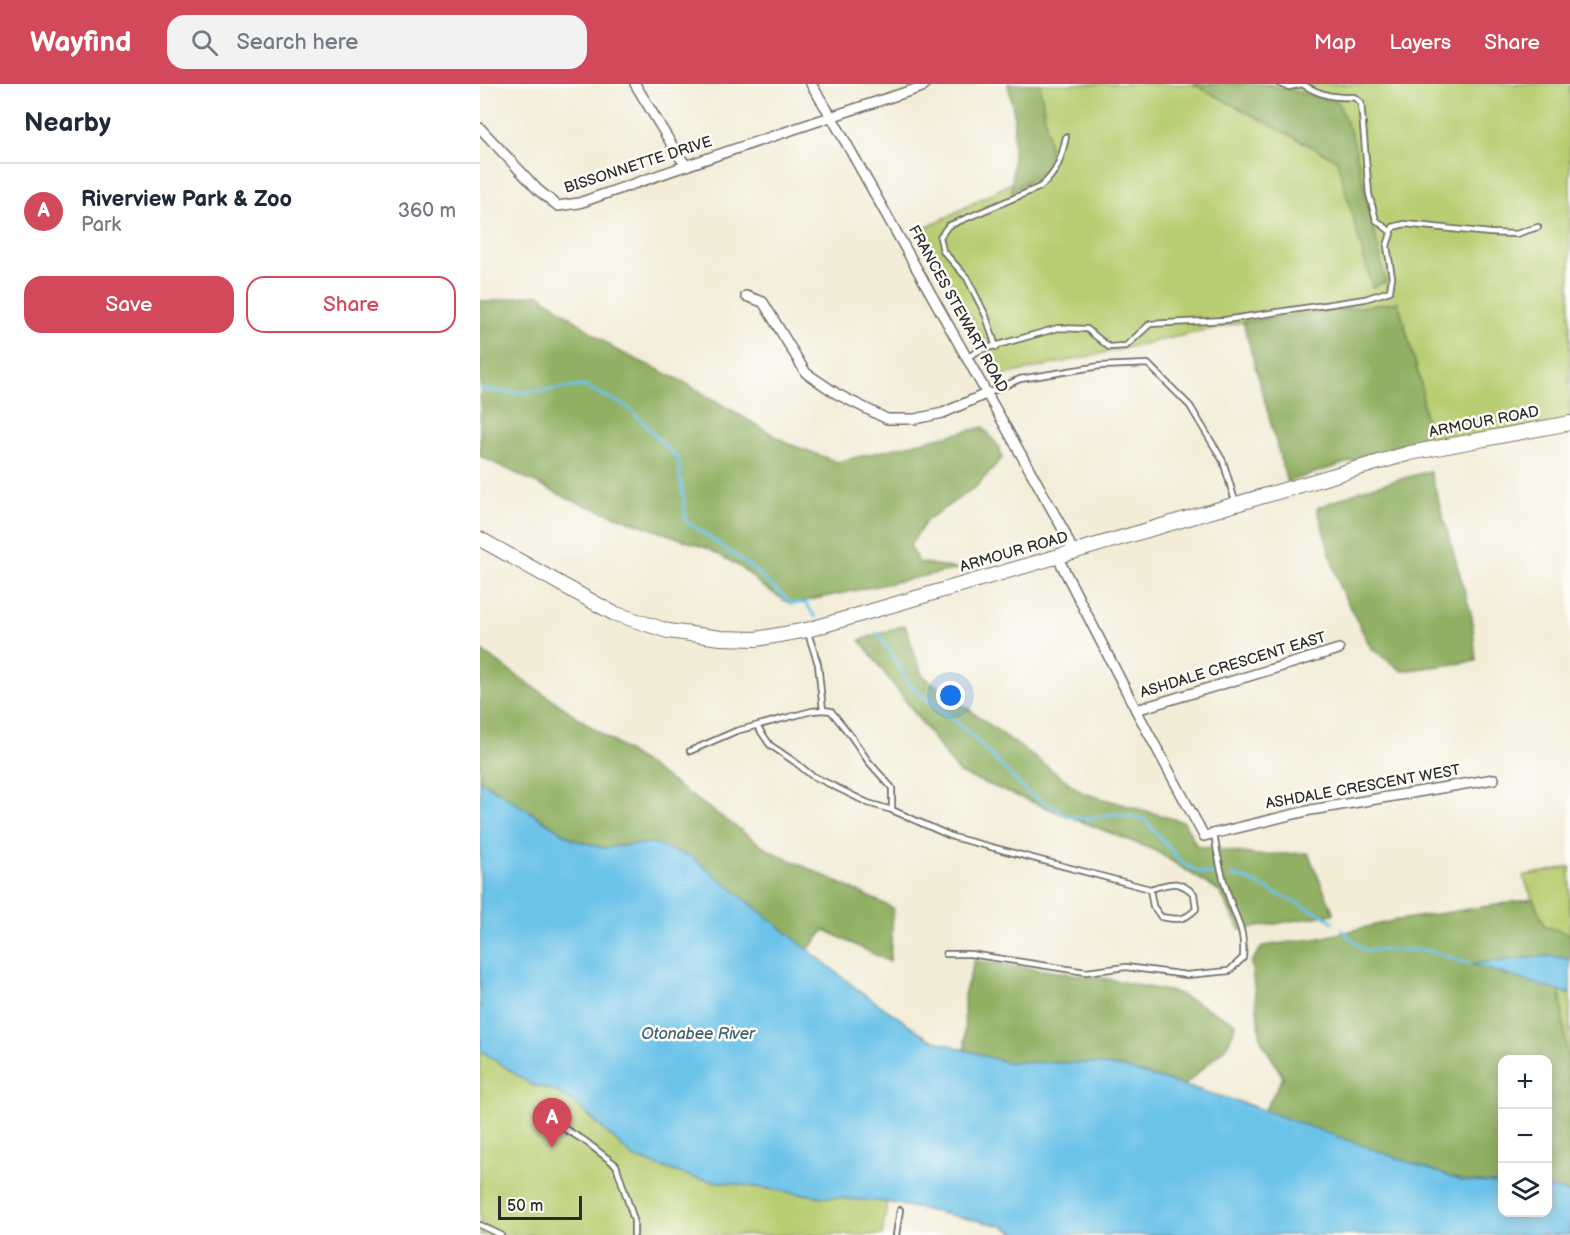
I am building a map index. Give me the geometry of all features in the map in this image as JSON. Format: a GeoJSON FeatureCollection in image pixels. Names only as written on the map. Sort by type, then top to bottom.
{"type":"FeatureCollection","features":[{"type":"Feature","properties":{"kind":"main road","name":"ARMOUR ROAD"},"geometry":{"type":"LineString","coordinates":[[480,539],[613,613],[668,631],[721,638],[756,639],[807,630],[1410,453],[1570,423]]}},
{"type":"Feature","properties":{"kind":"street"},"geometry":{"type":"LineString","coordinates":[[635,84],[687,166]]}},
{"type":"Feature","properties":{"kind":"street","name":"FRANCES STEWART ROAD"},"geometry":{"type":"LineString","coordinates":[[811,84],[968,357],[1064,531],[1073,552]]}},
{"type":"Feature","properties":{"kind":"street","name":"BISSONNETTE DRIVE"},"geometry":{"type":"LineString","coordinates":[[480,128],[538,190],[558,206],[579,203],[922,87],[925,84]]}},
{"type":"Feature","properties":{"kind":"street"},"geometry":{"type":"LineString","coordinates":[[746,296],[763,302],[806,373],[837,394],[887,419],[915,419],[943,414],[988,393]]}},
{"type":"Feature","properties":{"kind":"street"},"geometry":{"type":"LineString","coordinates":[[1058,556],[1136,710]]}},
{"type":"Feature","properties":{"kind":"street","name":"ASHDALE CRESCENT EAST"},"geometry":{"type":"LineString","coordinates":[[1136,710],[1340,649]]}},
{"type":"Feature","properties":{"kind":"street","name":"ASHDALE CRESCENT WEST"},"geometry":{"type":"LineString","coordinates":[[1136,710],[1204,836],[1311,810],[1494,779]]}},
{"type":"Feature","properties":{"kind":"lane"},"geometry":{"type":"LineString","coordinates":[[1280,84],[1289,87],[1302,84],[1313,91],[1336,98],[1354,97],[1361,103],[1370,200],[1376,219],[1391,232]]}},
{"type":"Feature","properties":{"kind":"lane"},"geometry":{"type":"LineString","coordinates":[[996,347],[986,316],[967,278],[943,250],[940,237],[948,226],[1040,187],[1051,177],[1062,156],[1066,137]]}},
{"type":"Feature","properties":{"kind":"lane"},"geometry":{"type":"LineString","coordinates":[[968,357],[980,351],[1058,328],[1087,329],[1109,347],[1126,346],[1150,324],[1225,320],[1365,299],[1390,291],[1392,276],[1387,246],[1393,227],[1405,224],[1516,234],[1538,227]]}},
{"type":"Feature","properties":{"kind":"lane"},"geometry":{"type":"LineString","coordinates":[[988,393],[1020,379],[1100,366],[1148,364],[1191,406],[1223,461],[1236,504]]}},
{"type":"Feature","properties":{"kind":"lane"},"geometry":{"type":"LineString","coordinates":[[807,630],[818,664],[823,710]]}},
{"type":"Feature","properties":{"kind":"lane"},"geometry":{"type":"LineString","coordinates":[[690,751],[736,731],[812,711],[831,711],[868,761],[892,788],[892,810]]}},
{"type":"Feature","properties":{"kind":"lane"},"geometry":{"type":"LineString","coordinates":[[757,726],[770,744],[811,775],[868,803],[892,810],[953,837],[1150,889],[1171,883],[1185,885],[1194,894],[1196,909],[1188,917],[1175,919],[1161,917],[1153,906],[1150,889]]}},
{"type":"Feature","properties":{"kind":"lane"},"geometry":{"type":"LineString","coordinates":[[946,954],[970,954],[1086,972],[1126,967],[1187,975],[1229,971],[1243,958],[1244,940],[1216,851],[1214,833]]}},
{"type":"Feature","properties":{"kind":"lane"},"geometry":{"type":"LineString","coordinates":[[565,1129],[616,1165],[634,1221],[634,1235]]}},
{"type":"Feature","properties":{"kind":"lane"},"geometry":{"type":"LineString","coordinates":[[896,1235],[900,1210]]}},
{"type":"Feature","properties":{"kind":"lane"},"geometry":{"type":"LineString","coordinates":[[480,1225],[501,1235]]}},
{"type":"Feature","properties":{"kind":"green space"},"geometry":{"type":"Polygon","coordinates":[[[1008,84],[1040,84],[1052,165],[1012,191],[1014,114],[1008,84]]]}},
{"type":"Feature","properties":{"kind":"green space"},"geometry":{"type":"Polygon","coordinates":[[[1022,84],[1570,84],[1570,421],[1458,439],[1427,437],[1421,384],[1398,302],[1243,322],[1005,375],[920,231],[1042,167],[1022,84]]]}},
{"type":"Feature","properties":{"kind":"green space"},"geometry":{"type":"Polygon","coordinates":[[[1193,84],[1262,84],[1338,102],[1353,139],[1386,282],[1372,287],[1337,160],[1193,84]]]}},
{"type":"Feature","properties":{"kind":"green space"},"geometry":{"type":"Polygon","coordinates":[[[539,294],[616,350],[682,381],[787,443],[837,462],[983,427],[999,447],[1002,458],[977,486],[927,520],[910,545],[918,562],[958,569],[791,604],[763,587],[742,568],[709,549],[571,500],[480,456],[480,300],[487,302],[539,294]]]}},
{"type":"Feature","properties":{"kind":"green space"},"geometry":{"type":"Polygon","coordinates":[[[1398,302],[1421,384],[1427,437],[1287,482],[1243,322],[1398,302]]]}},
{"type":"Feature","properties":{"kind":"green space"},"geometry":{"type":"Polygon","coordinates":[[[1430,471],[1472,617],[1476,661],[1402,671],[1371,648],[1340,588],[1317,508],[1364,489],[1430,471]]]}},
{"type":"Feature","properties":{"kind":"green space"},"geometry":{"type":"Polygon","coordinates":[[[905,625],[922,675],[1083,793],[1184,822],[1197,846],[1255,855],[1308,853],[1334,914],[1240,930],[1220,892],[1156,851],[959,773],[860,640],[905,625]]]}},
{"type":"Feature","properties":{"kind":"green space"},"geometry":{"type":"Polygon","coordinates":[[[480,650],[769,850],[893,908],[890,962],[825,930],[808,950],[691,857],[652,843],[603,848],[574,840],[480,780],[480,650]]]}},
{"type":"Feature","properties":{"kind":"green space"},"geometry":{"type":"Polygon","coordinates":[[[1570,867],[1570,934],[1545,927],[1523,876],[1570,867]]]}},
{"type":"Feature","properties":{"kind":"green space"},"geometry":{"type":"Polygon","coordinates":[[[1533,899],[1545,926],[1570,934],[1570,959],[1550,956],[1472,964],[1560,991],[1570,1084],[1570,1194],[1552,1189],[1552,1055],[1498,1055],[1498,1184],[1462,1181],[1264,1111],[1283,1077],[1261,1040],[1251,962],[1263,946],[1320,938],[1392,921],[1533,899]]]}},
{"type":"Feature","properties":{"kind":"green space"},"geometry":{"type":"Polygon","coordinates":[[[974,961],[1103,978],[1177,993],[1236,1023],[1228,1045],[1184,1086],[1124,1068],[1090,1063],[1005,1062],[965,1050],[964,995],[974,961]]]}},
{"type":"Feature","properties":{"kind":"green space"},"geometry":{"type":"Polygon","coordinates":[[[1560,991],[1570,994],[1570,1084],[1560,991]]]}},
{"type":"Feature","properties":{"kind":"green space"},"geometry":{"type":"Polygon","coordinates":[[[480,1050],[532,1085],[553,1090],[575,1103],[634,1157],[694,1178],[824,1197],[887,1202],[882,1235],[480,1235],[480,1050]]]}},
{"type":"Feature","properties":{"kind":"water","name":"Otonabee River"},"geometry":{"type":"Polygon","coordinates":[[[480,780],[574,840],[603,848],[652,843],[692,857],[861,992],[930,1039],[1005,1062],[1090,1063],[1124,1068],[1246,1104],[1462,1181],[1498,1184],[1498,1217],[1552,1217],[1552,1189],[1562,1190],[1570,1194],[1570,1235],[1019,1235],[1003,1226],[887,1202],[824,1197],[694,1178],[633,1157],[575,1103],[553,1090],[532,1085],[480,1050],[480,780]]]}},
{"type":"Feature","properties":{"kind":"water"},"geometry":{"type":"Polygon","coordinates":[[[1551,956],[1570,959],[1570,994],[1470,964],[1551,956]]]}},
{"type":"Feature","properties":{"kind":"waterway"},"geometry":{"type":"LineString","coordinates":[[480,389],[513,393],[584,386],[628,407],[678,459],[686,521],[747,564],[791,603],[806,603],[815,617]]}},
{"type":"Feature","properties":{"kind":"waterway"},"geometry":{"type":"LineString","coordinates":[[876,633],[879,634],[910,685],[965,729],[1029,794],[1068,816],[1086,819],[1113,814],[1144,819],[1183,864],[1202,873],[1213,874]]}},
{"type":"Feature","properties":{"kind":"waterway"},"geometry":{"type":"LineString","coordinates":[[1232,876],[1241,877],[1325,916],[1333,922]]}},
{"type":"Feature","properties":{"kind":"waterway"},"geometry":{"type":"LineString","coordinates":[[1342,930],[1364,950],[1427,950],[1470,964]]}},
{"type":"Feature","properties":{"kind":"place","name":"Riverview Park & Zoo"},"geometry":{"type":"Point","coordinates":[552,1148]}}]}
